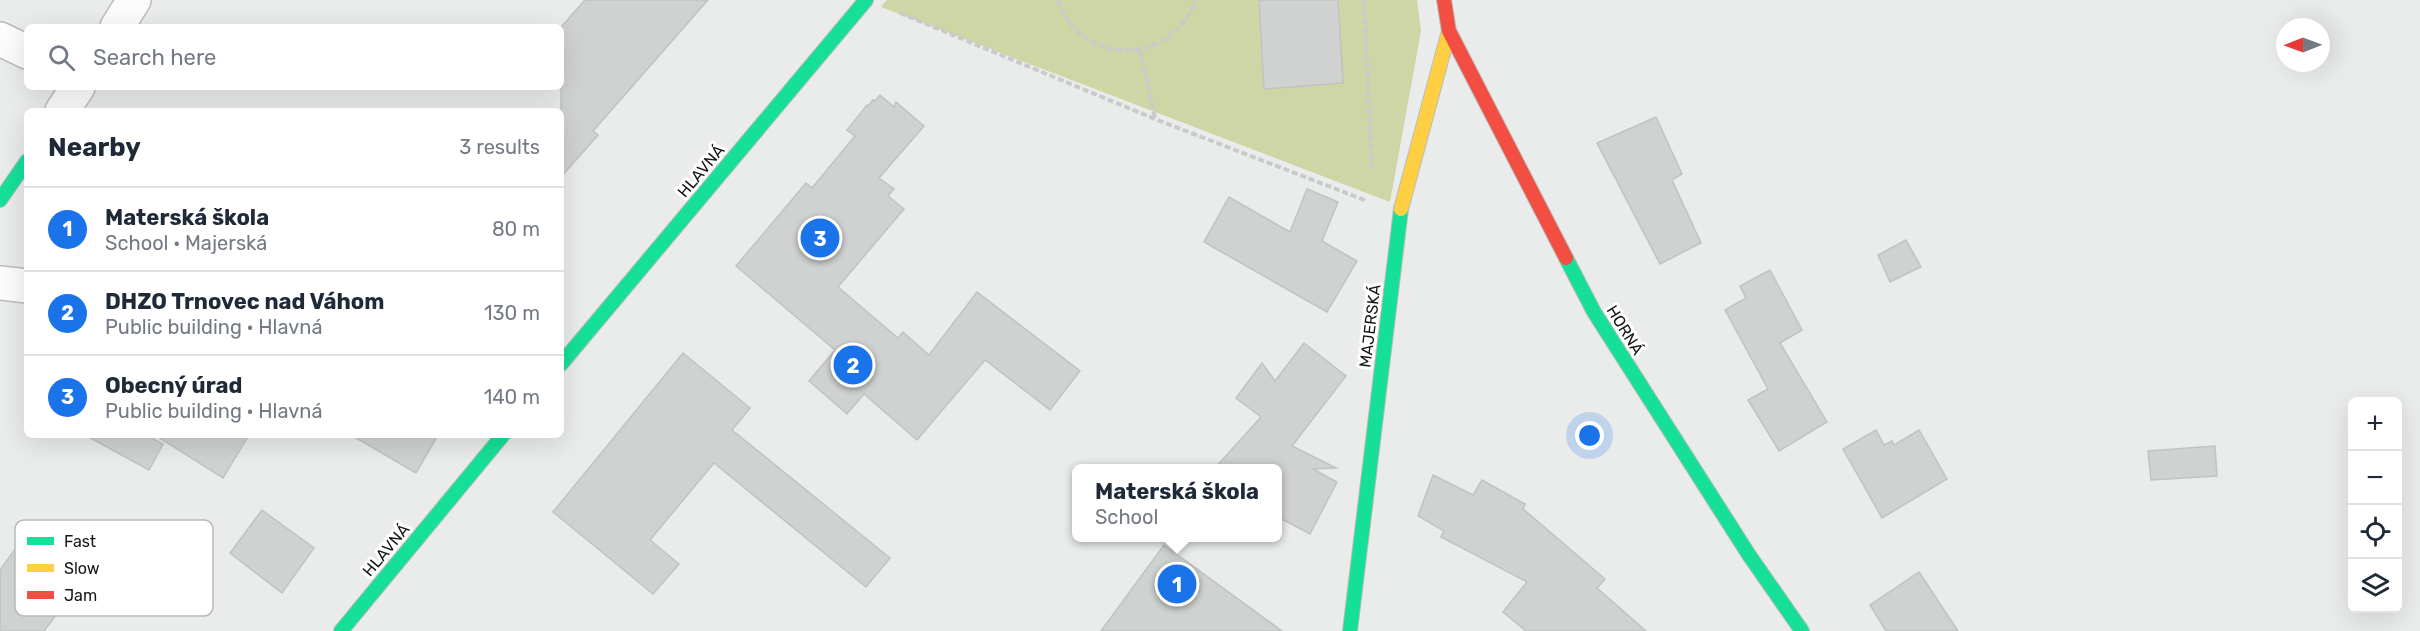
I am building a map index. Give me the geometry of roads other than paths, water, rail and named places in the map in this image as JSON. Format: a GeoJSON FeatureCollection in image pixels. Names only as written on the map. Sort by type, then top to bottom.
{"type":"FeatureCollection","features":[{"type":"Feature","properties":{"kind":"street"},"geometry":{"type":"LineString","coordinates":[[119,24],[135,0]]}},
{"type":"Feature","properties":{"kind":"street","name":"HLAVNÁ"},"geometry":{"type":"LineString","coordinates":[[564,358],[866,0]]}},
{"type":"Feature","properties":{"kind":"street"},"geometry":{"type":"LineString","coordinates":[[1444,0],[1449,31]]}},
{"type":"Feature","properties":{"kind":"street","name":"MAJERSKÁ"},"geometry":{"type":"LineString","coordinates":[[1350,631],[1400,213],[1449,31]]}},
{"type":"Feature","properties":{"kind":"street","name":"HORNÁ"},"geometry":{"type":"LineString","coordinates":[[1449,31],[1594,312],[1749,555],[1802,631]]}},
{"type":"Feature","properties":{"kind":"street"},"geometry":{"type":"LineString","coordinates":[[0,39],[24,51]]}},
{"type":"Feature","properties":{"kind":"street"},"geometry":{"type":"LineString","coordinates":[[64,108],[76,90]]}},
{"type":"Feature","properties":{"kind":"street"},"geometry":{"type":"LineString","coordinates":[[0,200],[24,165]]}},
{"type":"Feature","properties":{"kind":"street"},"geometry":{"type":"LineString","coordinates":[[0,283],[24,286]]}},
{"type":"Feature","properties":{"kind":"street","name":"HLAVNÁ"},"geometry":{"type":"LineString","coordinates":[[341,631],[501,438]]}},
{"type":"Feature","properties":{"kind":"place","name":"Obecný úrad"},"geometry":{"type":"Point","coordinates":[820,238]}},
{"type":"Feature","properties":{"kind":"place","name":"DHZO Trnovec nad Váhom"},"geometry":{"type":"Point","coordinates":[853,365]}},
{"type":"Feature","properties":{"kind":"place","name":"Materská škola"},"geometry":{"type":"Point","coordinates":[1177,584]}}]}
